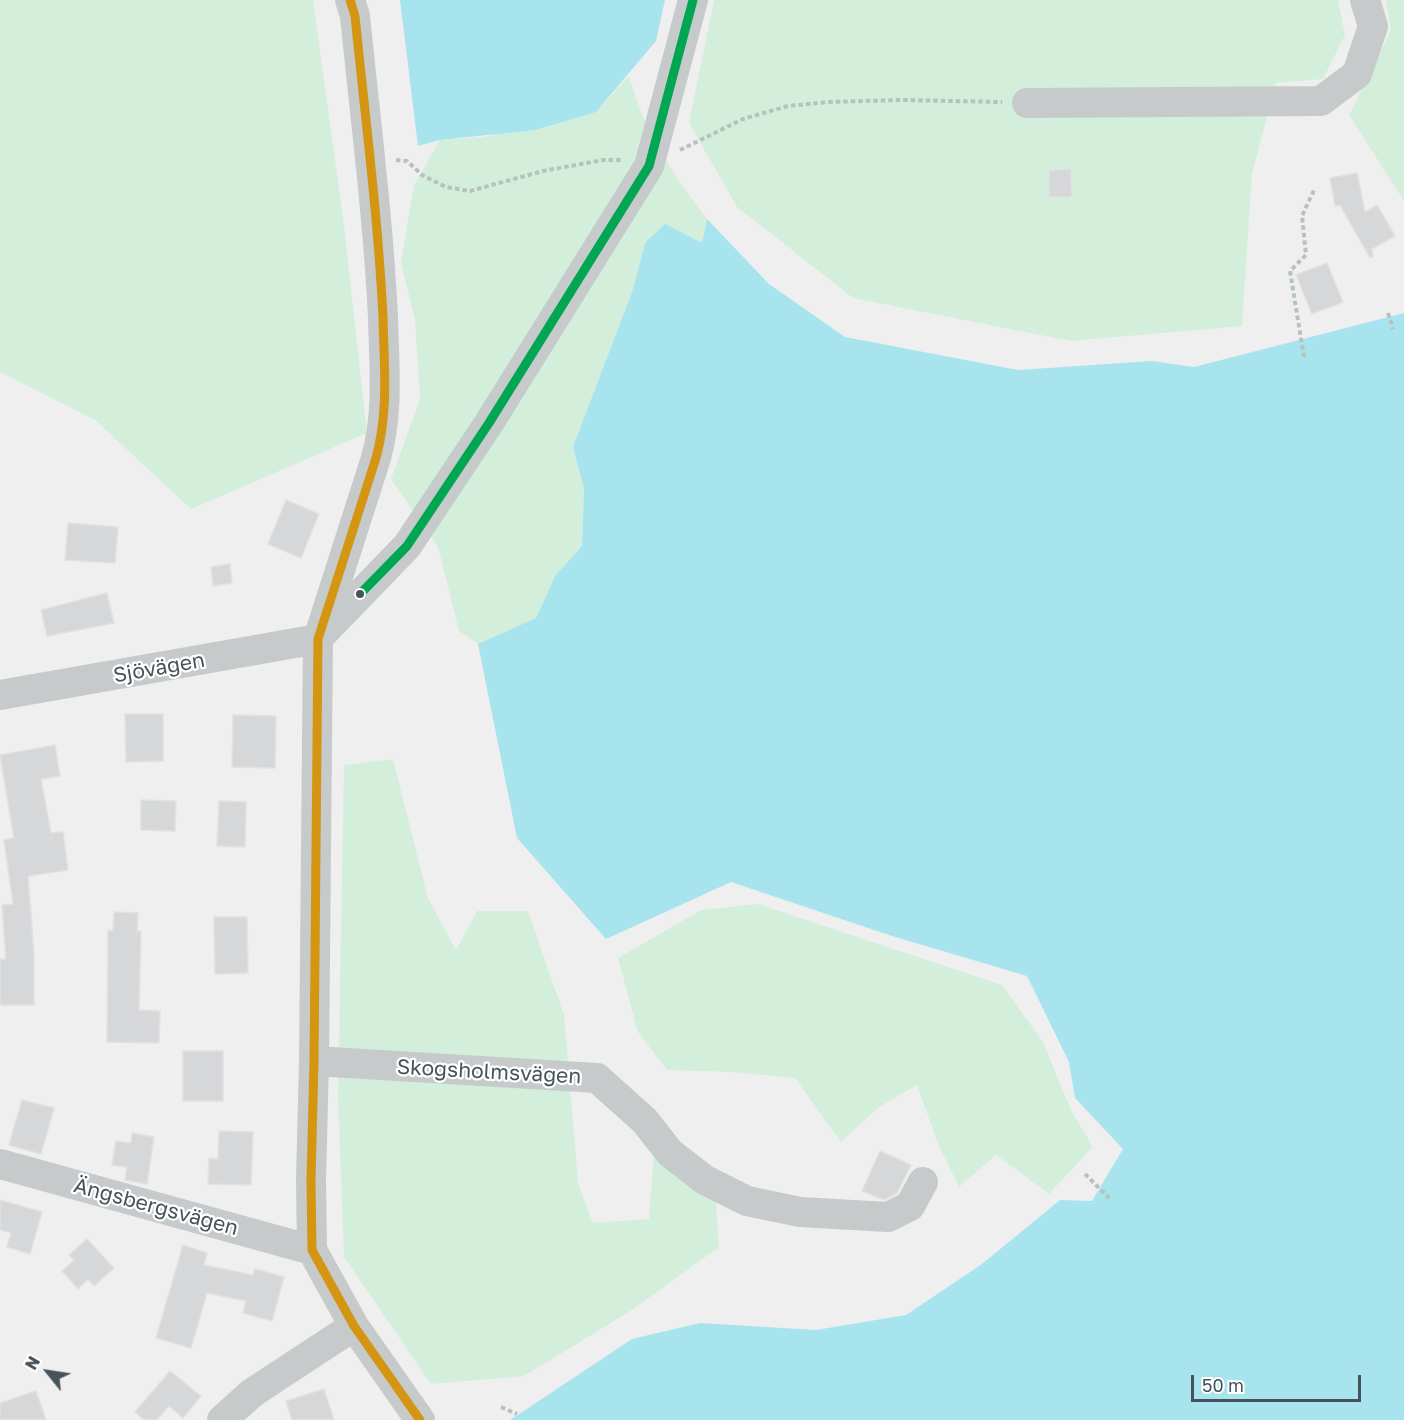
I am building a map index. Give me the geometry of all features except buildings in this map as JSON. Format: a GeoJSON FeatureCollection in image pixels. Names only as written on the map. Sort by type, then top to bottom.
{"type":"FeatureCollection","features":[{"type":"Feature","properties":{"kind":"street"},"geometry":{"type":"LineString","coordinates":[[350,0],[355,16],[380,249],[386,404],[384,430],[376,458],[318,639],[314,1061],[310,1181],[312,1250],[354,1326],[420,1420]]}},
{"type":"Feature","properties":{"kind":"street"},"geometry":{"type":"LineString","coordinates":[[318,639],[407,546],[489,423],[649,166],[693,0]]}},
{"type":"Feature","properties":{"kind":"street"},"geometry":{"type":"LineString","coordinates":[[1027,103],[1309,102],[1322,100],[1357,74],[1373,26],[1365,0]]}},
{"type":"Feature","properties":{"kind":"street","name":"Sjövägen"},"geometry":{"type":"LineString","coordinates":[[0,695],[318,639]]}},
{"type":"Feature","properties":{"kind":"street","name":"Skogsholmsvägen"},"geometry":{"type":"LineString","coordinates":[[314,1061],[597,1078],[645,1121],[670,1153],[705,1180],[747,1202],[800,1212],[888,1217],[910,1206],[923,1182]]}},
{"type":"Feature","properties":{"kind":"street","name":"Ängsbergsvägen"},"geometry":{"type":"LineString","coordinates":[[0,1164],[312,1250]]}},
{"type":"Feature","properties":{"kind":"street"},"geometry":{"type":"LineString","coordinates":[[222,1420],[252,1393],[354,1326]]}},
{"type":"Feature","properties":{"kind":"path"},"geometry":{"type":"LineString","coordinates":[[370,161],[407,161],[422,175],[446,187],[470,191],[543,171],[603,160],[624,160],[649,166],[743,118],[788,106],[827,102],[902,100],[1027,103]]}},
{"type":"Feature","properties":{"kind":"path"},"geometry":{"type":"LineString","coordinates":[[1304,357],[1290,271],[1306,255],[1302,216],[1314,190]]}},
{"type":"Feature","properties":{"kind":"path"},"geometry":{"type":"LineString","coordinates":[[1388,313],[1393,329]]}},
{"type":"Feature","properties":{"kind":"path"},"geometry":{"type":"LineString","coordinates":[[1085,1174],[1110,1198]]}},
{"type":"Feature","properties":{"kind":"path"},"geometry":{"type":"LineString","coordinates":[[501,1407],[517,1414]]}},
{"type":"Feature","properties":{"kind":"green space"},"geometry":{"type":"Polygon","coordinates":[[[0,0],[313,0],[344,225],[367,433],[191,509],[95,420],[0,372],[0,0]]]}},
{"type":"Feature","properties":{"kind":"green space"},"geometry":{"type":"Polygon","coordinates":[[[714,0],[1338,0],[1345,35],[1323,79],[1276,83],[1252,174],[1242,326],[1071,341],[853,298],[737,207],[689,123],[714,0]]]}},
{"type":"Feature","properties":{"kind":"green space"},"geometry":{"type":"Polygon","coordinates":[[[1386,0],[1404,0],[1404,201],[1349,115],[1391,30],[1386,0]]]}},
{"type":"Feature","properties":{"kind":"green space"},"geometry":{"type":"Polygon","coordinates":[[[629,76],[643,117],[660,151],[707,219],[702,243],[645,243],[633,289],[573,447],[584,489],[582,546],[555,576],[536,618],[478,644],[459,631],[438,547],[391,479],[420,399],[415,320],[401,263],[414,185],[440,140],[483,137],[596,112],[629,76]]]}},
{"type":"Feature","properties":{"kind":"green space"},"geometry":{"type":"Polygon","coordinates":[[[393,759],[428,898],[456,950],[477,911],[528,911],[564,1015],[578,1183],[593,1223],[649,1219],[654,1153],[715,1190],[719,1247],[629,1312],[524,1376],[431,1384],[344,1257],[338,1096],[344,765],[393,759]]]}},
{"type":"Feature","properties":{"kind":"green space"},"geometry":{"type":"Polygon","coordinates":[[[758,904],[1002,985],[1043,1042],[1071,1110],[1093,1147],[1049,1194],[996,1155],[959,1187],[938,1144],[917,1085],[879,1107],[841,1142],[795,1078],[733,1072],[667,1070],[638,1032],[618,958],[701,910],[758,904]]]}},
{"type":"Feature","properties":{"kind":"water"},"geometry":{"type":"Polygon","coordinates":[[[400,0],[665,0],[656,41],[596,112],[535,130],[440,140],[418,146],[400,0]]]}},
{"type":"Feature","properties":{"kind":"water"},"geometry":{"type":"Polygon","coordinates":[[[707,219],[769,284],[845,337],[1018,370],[1152,361],[1194,367],[1404,313],[1404,1420],[510,1420],[632,1339],[700,1323],[816,1330],[906,1315],[982,1264],[1060,1200],[1092,1201],[1123,1149],[1075,1098],[1069,1062],[1027,976],[892,936],[731,882],[606,939],[517,838],[478,644],[536,618],[555,576],[582,546],[584,489],[573,447],[633,289],[645,243],[665,224],[702,243],[707,219]]]}},
{"type":"Feature","properties":{"kind":"transit line"},"geometry":{"type":"LineString","coordinates":[[350,0],[355,16],[375,204],[381,279],[385,388],[383,423],[376,458],[318,639],[312,1250],[354,1326],[420,1420]]}},
{"type":"Feature","properties":{"kind":"transit line"},"geometry":{"type":"LineString","coordinates":[[360,594],[407,546],[489,423],[649,166],[693,0]]}}]}
